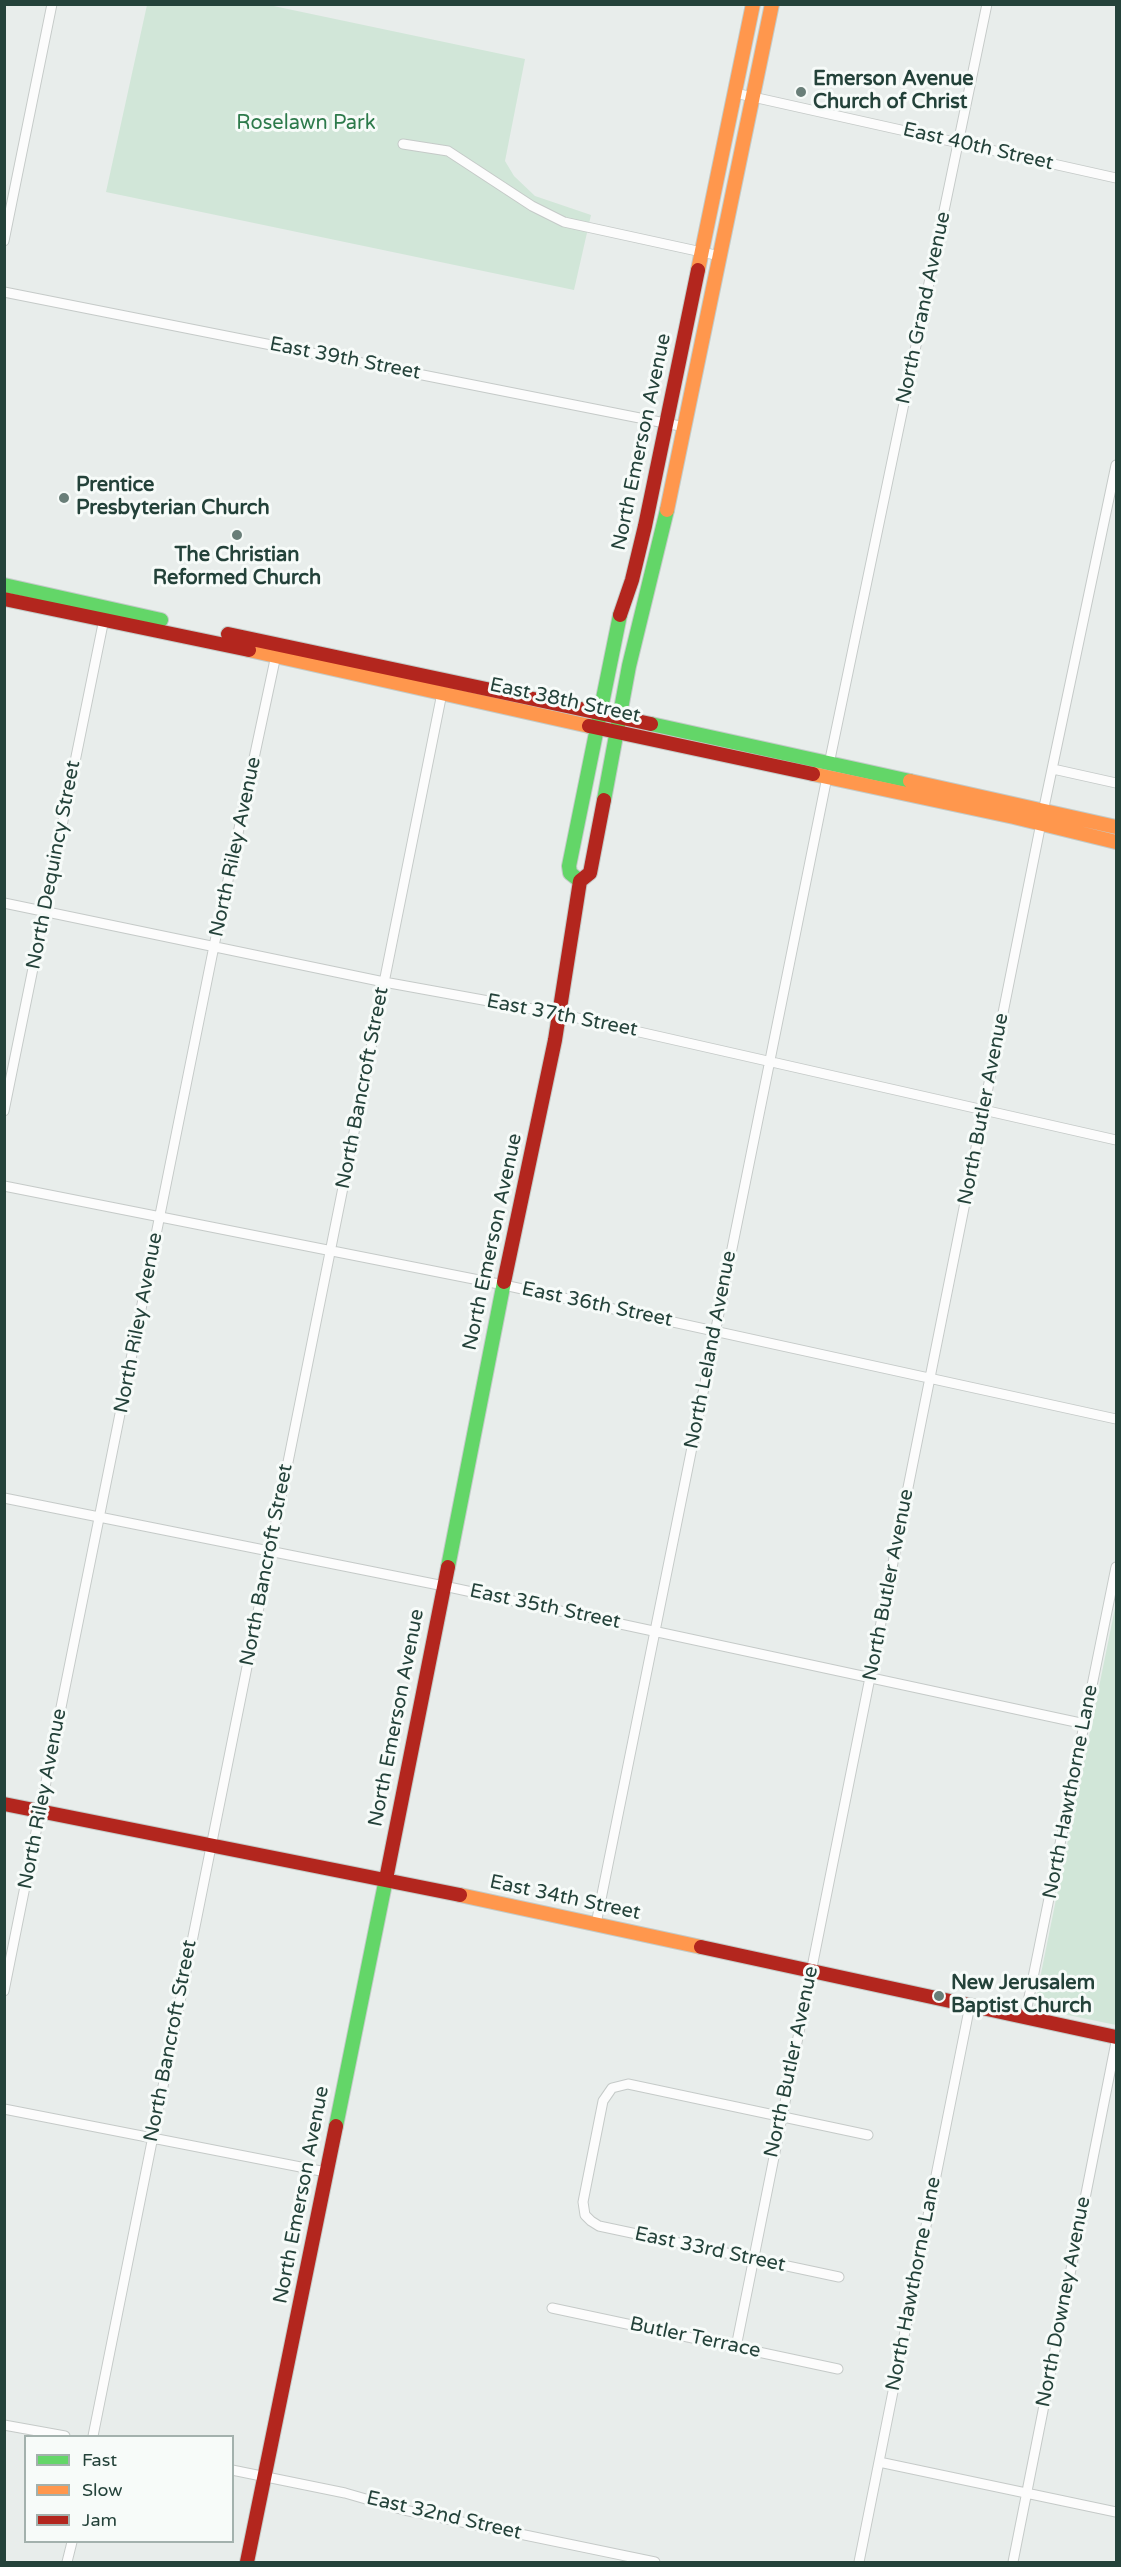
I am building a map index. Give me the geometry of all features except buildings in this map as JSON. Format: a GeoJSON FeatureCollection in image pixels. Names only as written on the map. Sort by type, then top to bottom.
{"type":"FeatureCollection","features":[{"type":"Feature","properties":{"kind":"main road","name":"North Emerson Avenue"},"geometry":{"type":"LineString","coordinates":[[580,881],[570,873],[569,866],[595,727],[616,628],[641,544],[753,4]]}},
{"type":"Feature","properties":{"kind":"main road","name":"North Emerson Avenue"},"geometry":{"type":"LineString","coordinates":[[247,2562],[560,1014],[580,881],[590,873],[618,724],[685,427],[772,4]]}},
{"type":"Feature","properties":{"kind":"main road","name":"East 38th Street"},"geometry":{"type":"LineString","coordinates":[[4,585],[599,712],[618,724],[721,756],[828,770],[1042,818],[1116,842]]}},
{"type":"Feature","properties":{"kind":"main road","name":"East 38th Street"},"geometry":{"type":"LineString","coordinates":[[4,598],[595,727],[618,724]]}},
{"type":"Feature","properties":{"kind":"main road","name":"East 38th Street"},"geometry":{"type":"LineString","coordinates":[[1042,818],[1116,827]]}},
{"type":"Feature","properties":{"kind":"main road","name":"East 34th Street"},"geometry":{"type":"LineString","coordinates":[[4,1804],[596,1924],[1116,2037]]}},
{"type":"Feature","properties":{"kind":"street"},"geometry":{"type":"LineString","coordinates":[[4,241],[52,4]]}},
{"type":"Feature","properties":{"kind":"street","name":"North Grand Avenue"},"geometry":{"type":"LineString","coordinates":[[861,611],[987,4]]}},
{"type":"Feature","properties":{"kind":"street","name":"East 40th Street"},"geometry":{"type":"LineString","coordinates":[[735,93],[1116,178]]}},
{"type":"Feature","properties":{"kind":"street"},"geometry":{"type":"LineString","coordinates":[[403,144],[448,151],[532,206],[564,222],[720,256]]}},
{"type":"Feature","properties":{"kind":"street","name":"East 39th Street"},"geometry":{"type":"LineString","coordinates":[[4,292],[685,427]]}},
{"type":"Feature","properties":{"kind":"street","name":"North Butler Avenue"},"geometry":{"type":"LineString","coordinates":[[735,2347],[1042,818],[1116,465]]}},
{"type":"Feature","properties":{"kind":"street","name":"North Leland Avenue"},"geometry":{"type":"LineString","coordinates":[[596,1924],[861,611]]}},
{"type":"Feature","properties":{"kind":"street","name":"North Dequincy Street"},"geometry":{"type":"LineString","coordinates":[[4,1111],[104,619]]}},
{"type":"Feature","properties":{"kind":"street","name":"North Riley Avenue"},"geometry":{"type":"LineString","coordinates":[[4,1991],[214,946],[276,656]]}},
{"type":"Feature","properties":{"kind":"street","name":"North Bancroft Street"},"geometry":{"type":"LineString","coordinates":[[93,2435],[442,693]]}},
{"type":"Feature","properties":{"kind":"street"},"geometry":{"type":"LineString","coordinates":[[1053,769],[1116,783]]}},
{"type":"Feature","properties":{"kind":"street","name":"East 37th Street"},"geometry":{"type":"LineString","coordinates":[[4,903],[384,982],[560,1014],[1116,1140]]}},
{"type":"Feature","properties":{"kind":"street","name":"East 36th Street"},"geometry":{"type":"LineString","coordinates":[[4,1186],[504,1285],[1116,1419]]}},
{"type":"Feature","properties":{"kind":"street","name":"East 35th Street"},"geometry":{"type":"LineString","coordinates":[[4,1498],[444,1586],[1085,1724]]}},
{"type":"Feature","properties":{"kind":"street","name":"North Hawthorne Lane"},"geometry":{"type":"LineString","coordinates":[[1025,2017],[1116,1567]]}},
{"type":"Feature","properties":{"kind":"street","name":"North Hawthorne Lane"},"geometry":{"type":"LineString","coordinates":[[859,2562],[970,2005]]}},
{"type":"Feature","properties":{"kind":"street","name":"North Downey Avenue"},"geometry":{"type":"LineString","coordinates":[[1013,2562],[1116,2042]]}},
{"type":"Feature","properties":{"kind":"street","name":"East 33rd Street"},"geometry":{"type":"LineString","coordinates":[[780,2117],[628,2084],[614,2087],[606,2094],[603,2101],[583,2198],[585,2215],[599,2226],[839,2277]]}},
{"type":"Feature","properties":{"kind":"street"},"geometry":{"type":"LineString","coordinates":[[4,2109],[326,2172]]}},
{"type":"Feature","properties":{"kind":"street"},"geometry":{"type":"LineString","coordinates":[[780,2117],[868,2135]]}},
{"type":"Feature","properties":{"kind":"street","name":"Butler Terrace"},"geometry":{"type":"LineString","coordinates":[[552,2308],[838,2369]]}},
{"type":"Feature","properties":{"kind":"street"},"geometry":{"type":"LineString","coordinates":[[4,2425],[59,2435]]}},
{"type":"Feature","properties":{"kind":"street"},"geometry":{"type":"LineString","coordinates":[[879,2462],[1116,2512]]}},
{"type":"Feature","properties":{"kind":"street","name":"East 32nd Street"},"geometry":{"type":"LineString","coordinates":[[234,2469],[345,2493],[405,2510],[655,2562]]}},
{"type":"Feature","properties":{"kind":"street"},"geometry":{"type":"LineString","coordinates":[[67,2562],[72,2543]]}},
{"type":"Feature","properties":{"kind":"green space","name":"Roselawn Park"},"geometry":{"type":"Polygon","coordinates":[[[264,4],[525,59],[505,161],[514,176],[535,196],[591,215],[574,290],[106,192],[147,5],[264,4]]]}},
{"type":"Feature","properties":{"kind":"green space"},"geometry":{"type":"Polygon","coordinates":[[[1116,1603],[1116,2025],[1034,2008],[1116,1603]]]}},
{"type":"Feature","properties":{"kind":"traffic: fast"},"geometry":{"type":"LineString","coordinates":[[604,800],[629,666],[667,510]]}},
{"type":"Feature","properties":{"kind":"traffic: fast"},"geometry":{"type":"LineString","coordinates":[[4,585],[161,620]]}},
{"type":"Feature","properties":{"kind":"traffic: fast"},"geometry":{"type":"LineString","coordinates":[[580,881],[570,873],[569,866],[620,615]]}},
{"type":"Feature","properties":{"kind":"traffic: fast"},"geometry":{"type":"LineString","coordinates":[[651,724],[910,781]]}},
{"type":"Feature","properties":{"kind":"traffic: fast"},"geometry":{"type":"LineString","coordinates":[[448,1567],[504,1282]]}},
{"type":"Feature","properties":{"kind":"traffic: fast"},"geometry":{"type":"LineString","coordinates":[[336,2126],[387,1874]]}},
{"type":"Feature","properties":{"kind":"traffic: slow"},"geometry":{"type":"LineString","coordinates":[[698,270],[753,4]]}},
{"type":"Feature","properties":{"kind":"traffic: slow"},"geometry":{"type":"LineString","coordinates":[[667,510],[772,4]]}},
{"type":"Feature","properties":{"kind":"traffic: slow"},"geometry":{"type":"LineString","coordinates":[[249,650],[589,726]]}},
{"type":"Feature","properties":{"kind":"traffic: slow"},"geometry":{"type":"LineString","coordinates":[[813,774],[1014,817],[1116,842]]}},
{"type":"Feature","properties":{"kind":"traffic: slow"},"geometry":{"type":"LineString","coordinates":[[910,781],[1116,827]]}},
{"type":"Feature","properties":{"kind":"traffic: slow"},"geometry":{"type":"LineString","coordinates":[[460,1895],[701,1947]]}},
{"type":"Feature","properties":{"kind":"traffic: jam"},"geometry":{"type":"LineString","coordinates":[[620,615],[632,580],[645,526],[698,270]]}},
{"type":"Feature","properties":{"kind":"traffic: jam"},"geometry":{"type":"LineString","coordinates":[[4,599],[249,650]]}},
{"type":"Feature","properties":{"kind":"traffic: jam"},"geometry":{"type":"LineString","coordinates":[[228,634],[651,724]]}},
{"type":"Feature","properties":{"kind":"traffic: jam"},"geometry":{"type":"LineString","coordinates":[[589,726],[813,774]]}},
{"type":"Feature","properties":{"kind":"traffic: jam"},"geometry":{"type":"LineString","coordinates":[[504,1282],[555,1040],[580,881],[590,873],[604,800]]}},
{"type":"Feature","properties":{"kind":"traffic: jam"},"geometry":{"type":"LineString","coordinates":[[387,1874],[448,1567]]}},
{"type":"Feature","properties":{"kind":"traffic: jam"},"geometry":{"type":"LineString","coordinates":[[4,1804],[460,1895]]}},
{"type":"Feature","properties":{"kind":"traffic: jam"},"geometry":{"type":"LineString","coordinates":[[701,1947],[1116,2037]]}},
{"type":"Feature","properties":{"kind":"traffic: jam"},"geometry":{"type":"LineString","coordinates":[[247,2562],[336,2126]]}},
{"type":"Feature","properties":{"kind":"place","name":"Emerson Avenue Church of Christ"},"geometry":{"type":"Point","coordinates":[801,92]}},
{"type":"Feature","properties":{"kind":"place","name":"Prentice Presbyterian Church"},"geometry":{"type":"Point","coordinates":[64,498]}},
{"type":"Feature","properties":{"kind":"place","name":"The Christian Reformed Church"},"geometry":{"type":"Point","coordinates":[237,535]}},
{"type":"Feature","properties":{"kind":"place","name":"New Jerusalem Baptist Church"},"geometry":{"type":"Point","coordinates":[939,1996]}}]}
